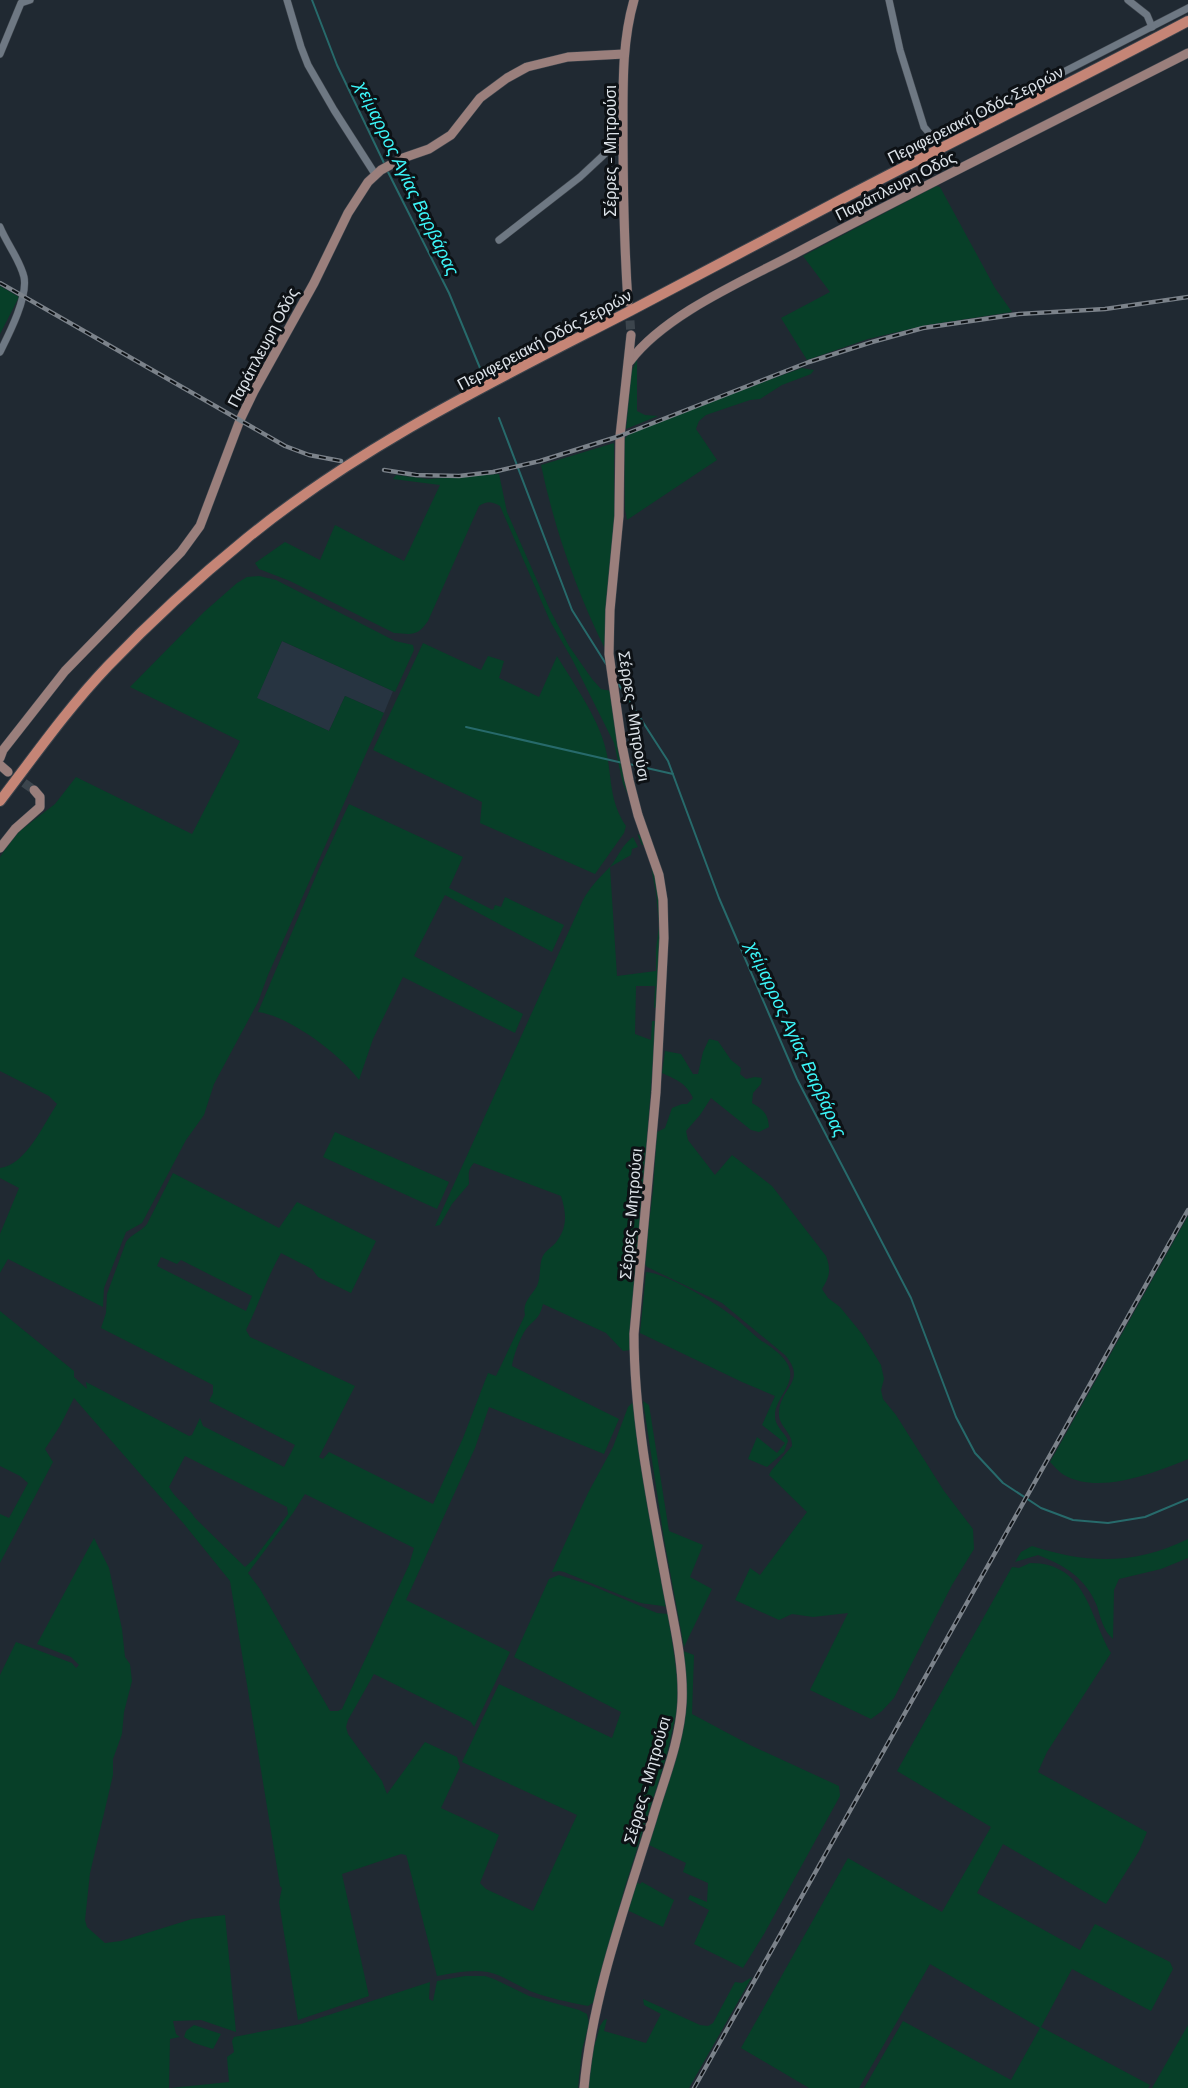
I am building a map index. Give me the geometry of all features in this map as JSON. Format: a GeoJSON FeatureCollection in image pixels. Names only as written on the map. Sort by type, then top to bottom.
{"type":"FeatureCollection","features":[{"type":"Feature","properties":{"kind":"main road","name":"Περιφερειακή Οδός Σερρών"},"geometry":{"type":"LineString","coordinates":[[0,801],[60,721],[108,666],[169,606],[247,539],[307,492],[357,459],[392,437],[496,381],[1188,21]]}},
{"type":"Feature","properties":{"kind":"street"},"geometry":{"type":"LineString","coordinates":[[0,54],[19,2],[30,0]]}},
{"type":"Feature","properties":{"kind":"street"},"geometry":{"type":"LineString","coordinates":[[287,0],[308,65],[333,110],[378,172]]}},
{"type":"Feature","properties":{"kind":"street","name":"Σέρρες - Μητρούσι"},"geometry":{"type":"LineString","coordinates":[[628,302],[623,137],[624,54],[629,15],[634,0]]}},
{"type":"Feature","properties":{"kind":"street"},"geometry":{"type":"LineString","coordinates":[[889,0],[900,50],[924,127],[930,134],[939,136],[1188,8]]}},
{"type":"Feature","properties":{"kind":"street"},"geometry":{"type":"LineString","coordinates":[[1128,0],[1147,15],[1152,27]]}},
{"type":"Feature","properties":{"kind":"street","name":"Παράπλευρη Οδός"},"geometry":{"type":"LineString","coordinates":[[629,363],[659,331],[714,297],[939,178],[983,158],[1188,53]]}},
{"type":"Feature","properties":{"kind":"street","name":"Παράπλευρη Οδός"},"geometry":{"type":"LineString","coordinates":[[0,758],[3,750],[65,671],[181,552],[200,526],[240,420],[254,391],[314,283],[348,213],[361,192],[378,172],[446,139],[460,125],[480,98],[507,78],[527,67],[568,57],[624,54]]}},
{"type":"Feature","properties":{"kind":"street"},"geometry":{"type":"LineString","coordinates":[[499,240],[570,185],[623,137]]}},
{"type":"Feature","properties":{"kind":"street"},"geometry":{"type":"LineString","coordinates":[[0,227],[19,265],[25,286],[17,314],[0,352]]}},
{"type":"Feature","properties":{"kind":"street","name":"Σέρρες - Μητρούσι"},"geometry":{"type":"LineString","coordinates":[[584,2088],[596,2012],[619,1926],[675,1740],[682,1702],[678,1648],[644,1450],[634,1365],[634,1334],[651,1149],[663,975],[663,900],[655,860],[638,815],[629,780],[609,654],[610,610],[619,516],[620,436],[631,334]]}},
{"type":"Feature","properties":{"kind":"street"},"geometry":{"type":"LineString","coordinates":[[0,765],[8,772]]}},
{"type":"Feature","properties":{"kind":"street"},"geometry":{"type":"LineString","coordinates":[[0,848],[15,829],[40,807],[40,797],[34,790]]}},
{"type":"Feature","properties":{"kind":"shaded area"},"geometry":{"type":"Polygon","coordinates":[[[282,641],[393,691],[384,713],[345,696],[329,731],[256,698],[282,641]]]}},
{"type":"Feature","properties":{"kind":"green space"},"geometry":{"type":"Polygon","coordinates":[[[936,186],[940,187],[995,288],[1012,312],[927,325],[868,339],[807,360],[781,318],[830,292],[803,256],[936,186]]]}},
{"type":"Feature","properties":{"kind":"green space"},"geometry":{"type":"Polygon","coordinates":[[[0,286],[19,297],[0,334],[0,286]]]}},
{"type":"Feature","properties":{"kind":"green space"},"geometry":{"type":"Polygon","coordinates":[[[637,359],[637,411],[645,415],[658,416],[626,429],[631,373],[637,359]]]}},
{"type":"Feature","properties":{"kind":"green space"},"geometry":{"type":"Polygon","coordinates":[[[802,368],[814,370],[811,374],[782,385],[760,399],[750,400],[706,415],[699,421],[696,429],[717,460],[627,520],[624,441],[635,429],[802,368]]]}},
{"type":"Feature","properties":{"kind":"green space"},"geometry":{"type":"Polygon","coordinates":[[[614,443],[614,528],[607,653],[568,561],[541,465],[614,443]]]}},
{"type":"Feature","properties":{"kind":"green space"},"geometry":{"type":"Polygon","coordinates":[[[499,474],[507,512],[550,610],[569,646],[592,679],[601,689],[611,691],[618,750],[630,799],[623,784],[614,743],[572,659],[550,621],[500,506],[489,502],[479,506],[428,621],[421,630],[414,633],[394,633],[290,581],[259,569],[255,563],[285,542],[320,560],[335,525],[404,561],[440,485],[393,479],[396,475],[428,479],[499,474]]]}},
{"type":"Feature","properties":{"kind":"green space"},"geometry":{"type":"Polygon","coordinates":[[[259,576],[276,580],[395,641],[413,645],[414,650],[395,692],[282,641],[257,698],[329,731],[345,696],[384,713],[258,1002],[214,1084],[204,1115],[186,1140],[142,1223],[126,1232],[104,1288],[103,1307],[8,1259],[0,1273],[0,1234],[19,1188],[0,1178],[0,1168],[18,1160],[26,1152],[57,1104],[49,1096],[0,1071],[0,857],[17,833],[55,804],[76,777],[192,834],[240,741],[130,687],[204,612],[237,583],[247,577],[259,576]]]}},
{"type":"Feature","properties":{"kind":"green space"},"geometry":{"type":"Polygon","coordinates":[[[423,643],[481,670],[488,656],[504,661],[499,678],[539,697],[557,656],[599,729],[607,755],[614,800],[626,826],[624,833],[595,874],[480,823],[482,802],[373,750],[423,643]]]}},
{"type":"Feature","properties":{"kind":"green space"},"geometry":{"type":"Polygon","coordinates":[[[349,804],[463,857],[449,888],[493,910],[495,905],[501,907],[505,897],[564,925],[552,952],[445,895],[414,956],[523,1014],[515,1033],[403,977],[373,1039],[359,1080],[340,1059],[299,1028],[258,1012],[349,804]]]}},
{"type":"Feature","properties":{"kind":"green space"},"geometry":{"type":"Polygon","coordinates":[[[637,834],[640,836],[647,850],[637,834]]]}},
{"type":"Feature","properties":{"kind":"green space"},"geometry":{"type":"Polygon","coordinates":[[[633,837],[638,847],[632,849],[631,855],[610,867],[623,847],[633,837]]]}},
{"type":"Feature","properties":{"kind":"green space"},"geometry":{"type":"Polygon","coordinates":[[[648,851],[657,876],[662,920],[657,1008],[654,1008],[655,986],[636,986],[635,1034],[651,1040],[652,1021],[656,1021],[631,1350],[623,1351],[606,1333],[543,1304],[539,1316],[522,1336],[512,1366],[619,1419],[604,1454],[489,1407],[475,1448],[406,1600],[510,1652],[474,1727],[471,1722],[374,1674],[346,1727],[348,1734],[382,1781],[387,1794],[425,1742],[457,1757],[460,1767],[441,1808],[499,1835],[480,1883],[486,1889],[533,1911],[577,1815],[462,1762],[499,1684],[612,1738],[621,1712],[514,1657],[549,1579],[559,1575],[590,1585],[657,1613],[668,1614],[678,1681],[678,1706],[666,1758],[624,1890],[594,2002],[588,2006],[551,1998],[530,1991],[493,1973],[482,1971],[437,1976],[407,1858],[406,1855],[401,1854],[342,1874],[369,1996],[298,2020],[279,1902],[282,1888],[230,1581],[184,1524],[74,1398],[45,1449],[53,1462],[0,1563],[0,1514],[9,1518],[28,1483],[20,1476],[0,1466],[0,1311],[74,1371],[74,1377],[87,1389],[86,1382],[189,1436],[192,1435],[200,1418],[203,1426],[284,1467],[295,1445],[209,1401],[213,1393],[213,1385],[101,1328],[106,1313],[107,1294],[126,1242],[147,1224],[173,1173],[279,1228],[297,1202],[376,1241],[351,1293],[318,1277],[312,1269],[281,1253],[246,1330],[250,1337],[355,1386],[319,1457],[323,1459],[329,1452],[433,1504],[463,1438],[488,1373],[496,1376],[525,1315],[526,1303],[538,1283],[542,1258],[561,1235],[565,1213],[561,1196],[474,1163],[469,1170],[469,1184],[452,1204],[440,1225],[435,1226],[583,900],[610,867],[617,976],[656,971],[659,925],[648,851]],[[161,1257],[157,1266],[246,1311],[252,1296],[181,1260],[177,1264],[161,1257]],[[185,1456],[169,1487],[195,1518],[245,1567],[254,1559],[288,1514],[287,1507],[185,1456]],[[305,1494],[248,1573],[260,1589],[330,1711],[338,1711],[342,1709],[409,1565],[414,1548],[305,1494]]]}},
{"type":"Feature","properties":{"kind":"green space"},"geometry":{"type":"Polygon","coordinates":[[[709,1039],[718,1041],[731,1060],[741,1068],[740,1074],[746,1079],[762,1078],[761,1084],[753,1093],[752,1103],[765,1113],[769,1127],[759,1132],[751,1130],[711,1098],[686,1131],[688,1140],[715,1175],[732,1155],[772,1186],[826,1256],[829,1273],[822,1289],[862,1334],[881,1365],[884,1379],[881,1390],[883,1399],[896,1415],[944,1491],[973,1529],[974,1549],[952,1585],[894,1698],[871,1719],[810,1690],[848,1613],[813,1617],[792,1614],[779,1620],[735,1600],[750,1568],[760,1575],[807,1512],[769,1475],[792,1446],[792,1441],[779,1416],[781,1402],[794,1378],[791,1364],[785,1355],[722,1303],[647,1267],[644,1263],[657,1132],[665,1128],[672,1108],[687,1104],[693,1098],[684,1085],[662,1073],[665,1051],[681,1054],[693,1074],[698,1074],[703,1052],[709,1039]]]}},
{"type":"Feature","properties":{"kind":"green space"},"geometry":{"type":"Polygon","coordinates":[[[335,1132],[449,1182],[437,1209],[323,1157],[335,1132]]]}},
{"type":"Feature","properties":{"kind":"green space"},"geometry":{"type":"Polygon","coordinates":[[[1188,1216],[1188,1459],[1126,1480],[1093,1483],[1078,1481],[1064,1475],[1050,1462],[1188,1216]]]}},
{"type":"Feature","properties":{"kind":"green space"},"geometry":{"type":"Polygon","coordinates":[[[646,1272],[665,1277],[714,1303],[778,1352],[786,1361],[790,1378],[775,1415],[777,1425],[788,1441],[784,1452],[767,1467],[748,1459],[757,1437],[777,1453],[785,1443],[762,1425],[775,1396],[640,1333],[646,1272]]]}},
{"type":"Feature","properties":{"kind":"green space"},"geometry":{"type":"Polygon","coordinates":[[[643,1401],[649,1405],[669,1531],[703,1545],[690,1577],[712,1589],[684,1647],[664,1539],[643,1401]]]}},
{"type":"Feature","properties":{"kind":"green space"},"geometry":{"type":"Polygon","coordinates":[[[632,1403],[635,1406],[666,1607],[638,1602],[564,1572],[552,1572],[588,1493],[613,1447],[628,1407],[632,1403]]]}},
{"type":"Feature","properties":{"kind":"green space"},"geometry":{"type":"Polygon","coordinates":[[[94,1538],[109,1568],[122,1629],[125,1657],[130,1664],[132,1681],[124,1712],[122,1734],[113,1759],[113,1775],[90,1873],[85,1920],[87,1927],[105,1943],[121,1941],[192,1919],[225,1915],[236,2032],[201,2020],[173,2021],[176,2034],[180,2037],[170,2039],[169,2088],[0,2088],[0,1675],[16,1642],[72,1663],[76,1668],[79,1665],[71,1657],[37,1644],[94,1538]]]}},
{"type":"Feature","properties":{"kind":"green space"},"geometry":{"type":"Polygon","coordinates":[[[1188,1539],[1188,1558],[1161,1569],[1119,1579],[1114,1590],[1113,1639],[1101,1620],[1092,1596],[1073,1574],[1057,1563],[1038,1555],[1015,1562],[1021,1552],[1032,1546],[1072,1556],[1111,1559],[1149,1554],[1188,1539]]]}},
{"type":"Feature","properties":{"kind":"green space"},"geometry":{"type":"Polygon","coordinates":[[[1030,1563],[1049,1565],[1064,1572],[1075,1582],[1084,1594],[1111,1653],[1047,1752],[1038,1772],[1147,1832],[1139,1851],[1106,1904],[1003,1844],[977,1893],[1080,1950],[1095,1924],[1170,1962],[1173,1969],[1151,2011],[1072,1969],[1041,2027],[1150,2085],[1148,2088],[864,2088],[903,2021],[1011,2080],[1040,2028],[930,1964],[859,2088],[809,2088],[741,2048],[848,1858],[942,1912],[991,1827],[897,1771],[1012,1567],[1019,1568],[1030,1563]]]}},
{"type":"Feature","properties":{"kind":"green space"},"geometry":{"type":"Polygon","coordinates":[[[683,1651],[694,1655],[692,1714],[750,1745],[839,1786],[840,1796],[743,1968],[694,1944],[709,1910],[688,1899],[690,1895],[707,1902],[708,1883],[683,1872],[686,1863],[649,1845],[684,1725],[687,1703],[683,1651]]]}},
{"type":"Feature","properties":{"kind":"green space"},"geometry":{"type":"Polygon","coordinates":[[[636,1882],[640,1884],[642,1882],[674,1900],[663,1927],[627,1910],[636,1882]]]}},
{"type":"Feature","properties":{"kind":"green space"},"geometry":{"type":"Polygon","coordinates":[[[465,1976],[485,1976],[529,1996],[587,2014],[589,2024],[582,2050],[578,2088],[171,2088],[229,2082],[227,2057],[234,2052],[232,2041],[234,2037],[301,2024],[430,1982],[429,1999],[433,2001],[437,1981],[465,1976]]]}},
{"type":"Feature","properties":{"kind":"green space"},"geometry":{"type":"Polygon","coordinates":[[[752,1977],[689,2088],[587,2088],[595,2042],[604,2020],[607,2019],[604,2031],[646,2043],[661,2014],[644,2005],[643,1999],[700,2025],[708,2026],[713,2023],[735,1982],[742,1983],[752,1977]]]}},
{"type":"Feature","properties":{"kind":"green space"},"geometry":{"type":"Polygon","coordinates":[[[194,2025],[221,2034],[213,2049],[184,2037],[186,2031],[194,2025]]]}},
{"type":"Feature","properties":{"kind":"green space"},"geometry":{"type":"Polygon","coordinates":[[[1188,2025],[1188,2088],[1152,2088],[1188,2025]]]}},
{"type":"Feature","properties":{"kind":"waterway","name":"χείμαρρος Αγίας Βαρβάρας"},"geometry":{"type":"LineString","coordinates":[[312,0],[337,65],[385,165]]}},
{"type":"Feature","properties":{"kind":"waterway","name":"χείμαρρος Αγίας Βαρβάρας"},"geometry":{"type":"LineString","coordinates":[[387,170],[449,293],[480,368]]}},
{"type":"Feature","properties":{"kind":"waterway","name":"χείμαρρος Αγίας Βαρβάρας"},"geometry":{"type":"LineString","coordinates":[[499,418],[572,610],[606,664]]}},
{"type":"Feature","properties":{"kind":"waterway","name":"χείμαρρος Αγίας Βαρβάρας"},"geometry":{"type":"LineString","coordinates":[[617,682],[668,761],[719,898],[797,1079],[911,1298],[956,1417],[975,1453],[1003,1483],[1041,1508],[1073,1520],[1108,1523],[1145,1517],[1188,1499]]}},
{"type":"Feature","properties":{"kind":"waterway"},"geometry":{"type":"LineString","coordinates":[[466,727],[623,763]]}},
{"type":"Feature","properties":{"kind":"waterway"},"geometry":{"type":"LineString","coordinates":[[629,764],[673,774]]}},
{"type":"Feature","properties":{"kind":"tunnel"},"geometry":{"type":"LineString","coordinates":[[629,307],[631,335]]}},
{"type":"Feature","properties":{"kind":"tunnel"},"geometry":{"type":"LineString","coordinates":[[13,775],[34,790]]}},
{"type":"Feature","properties":{"kind":"railway"},"geometry":{"type":"LineString","coordinates":[[0,283],[285,446],[309,455],[341,461]]}},
{"type":"Feature","properties":{"kind":"railway"},"geometry":{"type":"LineString","coordinates":[[384,470],[416,475],[459,476],[493,472],[540,461],[620,436],[809,362],[923,328],[1019,314],[1105,309],[1188,297]]}},
{"type":"Feature","properties":{"kind":"railway"},"geometry":{"type":"LineString","coordinates":[[694,2088],[1188,1210]]}}]}
